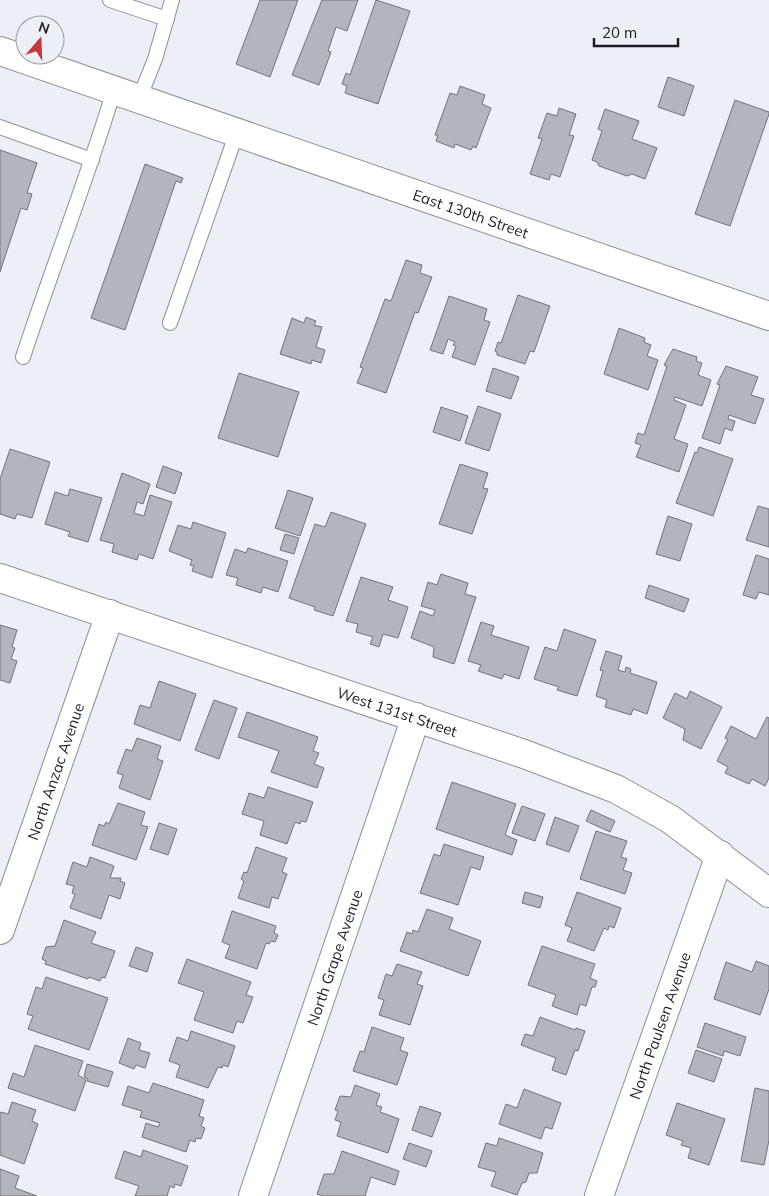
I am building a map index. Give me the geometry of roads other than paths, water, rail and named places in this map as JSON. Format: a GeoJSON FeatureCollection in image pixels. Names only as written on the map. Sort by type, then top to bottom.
{"type":"FeatureCollection","features":[{"type":"Feature","properties":{"kind":"street","name":"East 130th Street"},"geometry":{"type":"LineString","coordinates":[[0,51],[769,316]]}},
{"type":"Feature","properties":{"kind":"street","name":"West 131st Street"},"geometry":{"type":"LineString","coordinates":[[0,578],[416,717],[524,754],[616,789],[670,819],[769,893]]}},
{"type":"Feature","properties":{"kind":"street","name":"North Anzac Avenue"},"geometry":{"type":"LineString","coordinates":[[0,930],[110,614]]}},
{"type":"Feature","properties":{"kind":"street","name":"North Grape Avenue"},"geometry":{"type":"LineString","coordinates":[[253,1196],[416,717]]}},
{"type":"Feature","properties":{"kind":"street","name":"North Paulsen Avenue"},"geometry":{"type":"LineString","coordinates":[[599,1196],[720,855]]}},
{"type":"Feature","properties":{"kind":"lane"},"geometry":{"type":"LineString","coordinates":[[110,0],[166,19]]}},
{"type":"Feature","properties":{"kind":"lane"},"geometry":{"type":"LineString","coordinates":[[22,357],[59,246],[92,160],[127,95],[155,59],[172,0]]}},
{"type":"Feature","properties":{"kind":"lane"},"geometry":{"type":"LineString","coordinates":[[0,127],[92,160]]}},
{"type":"Feature","properties":{"kind":"lane"},"geometry":{"type":"LineString","coordinates":[[170,323],[236,132]]}}]}
